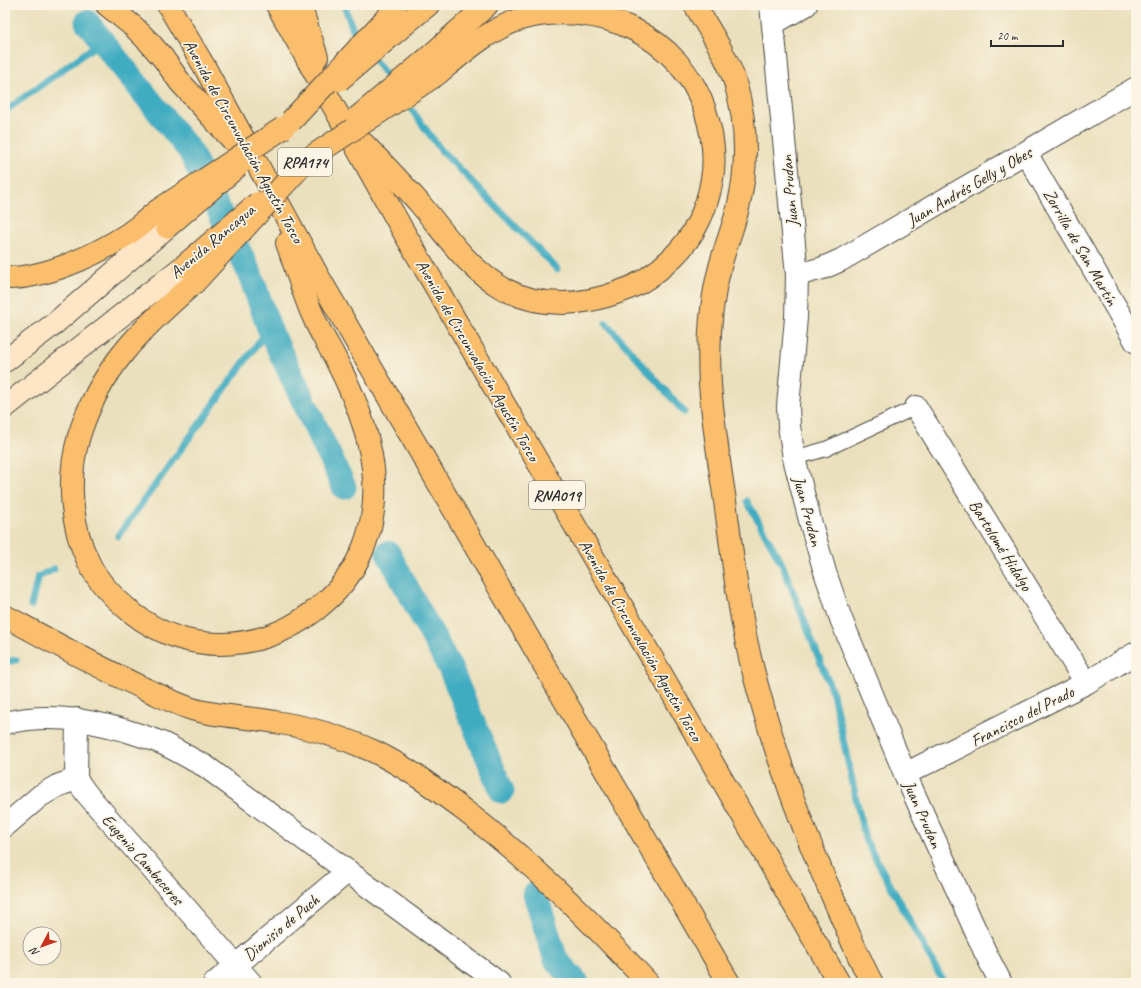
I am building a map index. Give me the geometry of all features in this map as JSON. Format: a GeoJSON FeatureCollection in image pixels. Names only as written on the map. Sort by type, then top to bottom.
{"type":"FeatureCollection","features":[{"type":"Feature","properties":{"kind":"main road"},"geometry":{"type":"LineString","coordinates":[[107,5],[134,27],[149,42],[163,58],[180,82],[262,176],[314,318],[339,365],[366,430],[372,459],[374,482],[373,504],[369,530],[362,552],[350,575],[332,596],[313,613],[288,628],[264,638],[240,643],[216,644],[189,641],[164,632],[140,619],[119,602],[102,582],[89,564],[80,541],[74,516],[72,490],[73,463],[79,437],[88,412],[100,387],[114,364],[132,341],[165,308],[189,274],[307,161],[431,67],[503,27],[524,18],[550,13],[570,12],[612,18],[633,27],[654,40],[672,56],[688,74],[700,97],[709,122],[713,146],[713,170],[710,192],[703,213],[693,234],[662,268],[644,280],[624,291],[583,302],[542,302],[522,296],[503,288],[465,258],[420,205],[338,113],[300,5]]}},
{"type":"Feature","properties":{"kind":"main road","name":"Avenida de Circunvalación Agustín Tosco"},"geometry":{"type":"LineString","coordinates":[[168,5],[204,66],[262,176],[318,276],[729,983]]}},
{"type":"Feature","properties":{"kind":"main road","name":"Avenida de Circunvalación Agustín Tosco"},"geometry":{"type":"LineString","coordinates":[[277,5],[406,236],[839,983]]}},
{"type":"Feature","properties":{"kind":"main road"},"geometry":{"type":"LineString","coordinates":[[5,361],[54,324],[162,219],[287,124],[400,13],[428,5]]}},
{"type":"Feature","properties":{"kind":"main road"},"geometry":{"type":"LineString","coordinates":[[431,67],[487,5]]}},
{"type":"Feature","properties":{"kind":"main road"},"geometry":{"type":"LineString","coordinates":[[694,5],[724,54],[734,80],[741,110],[745,139],[745,166],[738,208],[720,267],[714,297],[710,356],[710,384],[714,417],[731,550],[741,609],[750,655],[763,705],[794,806],[824,879],[872,983]]}},
{"type":"Feature","properties":{"kind":"main road"},"geometry":{"type":"LineString","coordinates":[[5,278],[32,275],[78,260],[128,234],[162,219]]}},
{"type":"Feature","properties":{"kind":"main road","name":"Avenida Rancagua"},"geometry":{"type":"LineString","coordinates":[[5,407],[189,274]]}},
{"type":"Feature","properties":{"kind":"main road"},"geometry":{"type":"LineString","coordinates":[[5,616],[121,678],[193,709],[220,715],[274,721],[324,733],[371,750],[397,763],[436,788],[522,858],[605,936],[648,983]]}},
{"type":"Feature","properties":{"kind":"street"},"geometry":{"type":"LineString","coordinates":[[773,14],[806,5]]}},
{"type":"Feature","properties":{"kind":"street","name":"Juan Prudan"},"geometry":{"type":"LineString","coordinates":[[773,14],[797,275],[796,318],[788,406],[789,426],[794,458],[825,572],[841,619],[905,774],[986,954],[1002,983]]}},
{"type":"Feature","properties":{"kind":"street","name":"Juan Andrés Gelly y Obes"},"geometry":{"type":"LineString","coordinates":[[797,275],[823,268],[841,260],[1136,88]]}},
{"type":"Feature","properties":{"kind":"street","name":"Zorrilla de San Martín"},"geometry":{"type":"LineString","coordinates":[[1026,153],[1133,329]]}},
{"type":"Feature","properties":{"kind":"street","name":"Bartolomé Hidalgo"},"geometry":{"type":"LineString","coordinates":[[916,407],[1086,683]]}},
{"type":"Feature","properties":{"kind":"street","name":"Francisco del Prado"},"geometry":{"type":"LineString","coordinates":[[905,774],[1086,683],[1136,653]]}},
{"type":"Feature","properties":{"kind":"street"},"geometry":{"type":"LineString","coordinates":[[5,723],[17,720],[45,718],[77,719],[107,726],[164,744],[205,766],[499,983]]}},
{"type":"Feature","properties":{"kind":"street"},"geometry":{"type":"LineString","coordinates":[[5,826],[40,796],[57,786],[76,779],[77,719]]}},
{"type":"Feature","properties":{"kind":"street","name":"Eugenio Cambeceres"},"geometry":{"type":"LineString","coordinates":[[76,779],[86,793],[251,983]]}},
{"type":"Feature","properties":{"kind":"street","name":"Dionisio de Puch"},"geometry":{"type":"LineString","coordinates":[[215,983],[348,871]]}},
{"type":"Feature","properties":{"kind":"lane"},"geometry":{"type":"LineString","coordinates":[[794,458],[826,450],[916,407]]}},
{"type":"Feature","properties":{"kind":"waterway"},"geometry":{"type":"LineString","coordinates":[[344,5],[354,33],[361,42]]}},
{"type":"Feature","properties":{"kind":"waterway"},"geometry":{"type":"LineString","coordinates":[[87,22],[190,151],[250,274],[269,328],[344,487]]}},
{"type":"Feature","properties":{"kind":"waterway"},"geometry":{"type":"LineString","coordinates":[[5,111],[102,41]]}},
{"type":"Feature","properties":{"kind":"waterway"},"geometry":{"type":"LineString","coordinates":[[371,55],[393,85]]}},
{"type":"Feature","properties":{"kind":"waterway"},"geometry":{"type":"LineString","coordinates":[[403,98],[441,150],[557,269]]}},
{"type":"Feature","properties":{"kind":"waterway"},"geometry":{"type":"LineString","coordinates":[[606,323],[684,412]]}},
{"type":"Feature","properties":{"kind":"waterway"},"geometry":{"type":"LineString","coordinates":[[118,536],[269,328]]}},
{"type":"Feature","properties":{"kind":"waterway"},"geometry":{"type":"LineString","coordinates":[[747,501],[782,564],[833,694],[865,839],[944,983]]}},
{"type":"Feature","properties":{"kind":"waterway"},"geometry":{"type":"LineString","coordinates":[[388,553],[450,668],[502,791]]}},
{"type":"Feature","properties":{"kind":"waterway"},"geometry":{"type":"LineString","coordinates":[[31,606],[38,577],[54,569]]}},
{"type":"Feature","properties":{"kind":"waterway"},"geometry":{"type":"LineString","coordinates":[[5,662],[16,660]]}},
{"type":"Feature","properties":{"kind":"waterway"},"geometry":{"type":"LineString","coordinates":[[535,894],[556,960],[577,983]]}}]}
